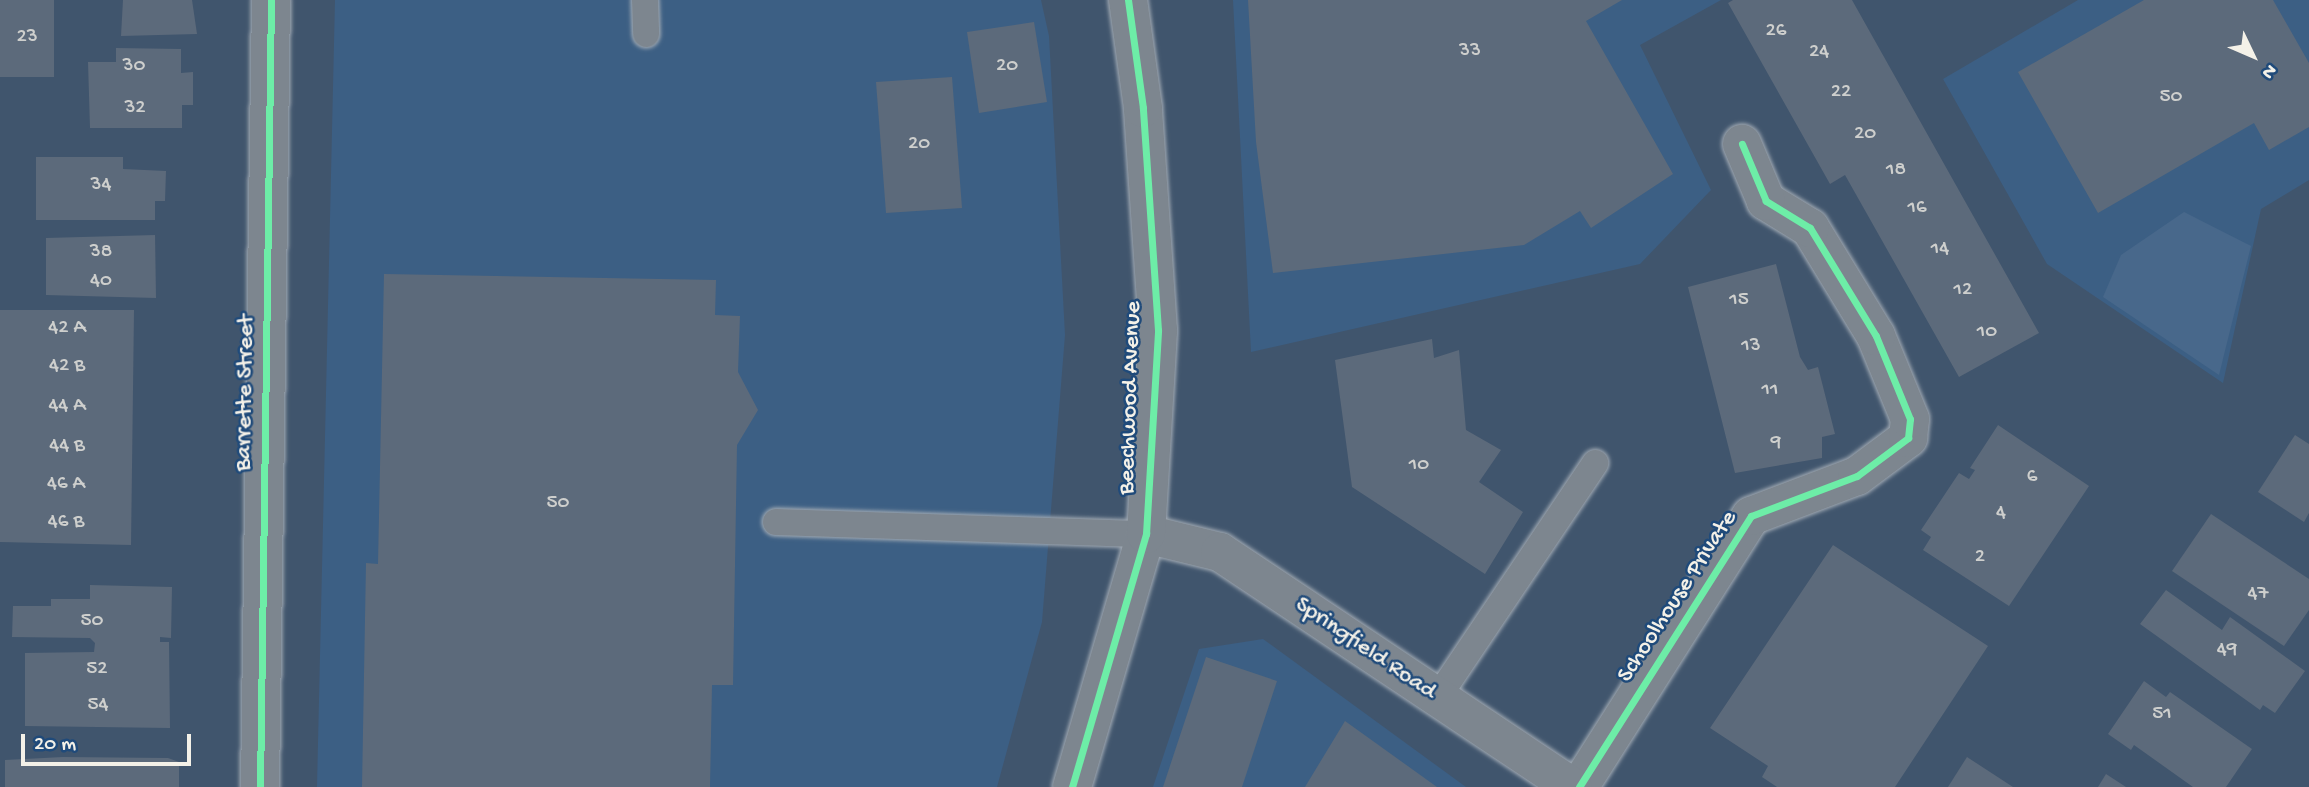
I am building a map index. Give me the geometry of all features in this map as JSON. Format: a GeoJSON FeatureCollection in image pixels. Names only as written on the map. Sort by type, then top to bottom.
{"type":"FeatureCollection","features":[{"type":"Feature","properties":{"kind":"street","name":"Barrette Street"},"geometry":{"type":"LineString","coordinates":[[260,787],[271,0]]}},
{"type":"Feature","properties":{"kind":"street","name":"Beechwood Avenue"},"geometry":{"type":"LineString","coordinates":[[1072,787],[1146,534],[1158,330],[1143,108],[1128,0]]}},
{"type":"Feature","properties":{"kind":"street","name":"Schoolhouse Private"},"geometry":{"type":"LineString","coordinates":[[1579,787],[1751,516],[1857,476],[1908,438],[1910,419],[1876,336],[1810,228],[1766,201],[1742,144]]}},
{"type":"Feature","properties":{"kind":"street","name":"Springfield Road"},"geometry":{"type":"LineString","coordinates":[[1146,534],[1220,552],[1573,787]]}},
{"type":"Feature","properties":{"kind":"lane"},"geometry":{"type":"LineString","coordinates":[[645,0],[646,34]]}},
{"type":"Feature","properties":{"kind":"lane"},"geometry":{"type":"LineString","coordinates":[[1438,697],[1595,463]]}},
{"type":"Feature","properties":{"kind":"lane"},"geometry":{"type":"LineString","coordinates":[[776,522],[1146,534]]}},
{"type":"Feature","properties":{"kind":"shaded area"},"geometry":{"type":"Polygon","coordinates":[[[335,0],[1041,0],[1049,36],[1065,335],[1042,622],[997,787],[317,787],[335,0]]]}},
{"type":"Feature","properties":{"kind":"shaded area"},"geometry":{"type":"Polygon","coordinates":[[[1233,0],[1721,0],[1640,45],[1711,190],[1640,264],[1251,352],[1233,0]]]}},
{"type":"Feature","properties":{"kind":"shaded area"},"geometry":{"type":"Polygon","coordinates":[[[2078,0],[2309,0],[2309,180],[2261,209],[2223,383],[2047,264],[1943,79],[2078,0]]]}},
{"type":"Feature","properties":{"kind":"shaded area"},"geometry":{"type":"Polygon","coordinates":[[[2184,212],[2251,246],[2219,375],[2103,297],[2121,255],[2184,212]]]}},
{"type":"Feature","properties":{"kind":"shaded area"},"geometry":{"type":"Polygon","coordinates":[[[1263,639],[1466,787],[1153,787],[1199,649],[1263,639]]]}},
{"type":"Feature","properties":{"kind":"building"},"geometry":{"type":"Polygon","coordinates":[[[0,0],[54,0],[54,77],[0,77],[0,0]]]}},
{"type":"Feature","properties":{"kind":"building"},"geometry":{"type":"Polygon","coordinates":[[[123,0],[192,0],[197,34],[121,36],[123,0]]]}},
{"type":"Feature","properties":{"kind":"building"},"geometry":{"type":"Polygon","coordinates":[[[1248,0],[1622,0],[1586,21],[1673,174],[1591,228],[1580,211],[1524,245],[1273,273],[1256,142],[1248,0]]]}},
{"type":"Feature","properties":{"kind":"building"},"geometry":{"type":"Polygon","coordinates":[[[1733,0],[1852,0],[2039,333],[1959,377],[1845,175],[1830,184],[1728,3],[1733,0]]]}},
{"type":"Feature","properties":{"kind":"building"},"geometry":{"type":"Polygon","coordinates":[[[2144,0],[2273,0],[2309,63],[2309,127],[2269,150],[2254,123],[2098,213],[2018,72],[2144,0]]]}},
{"type":"Feature","properties":{"kind":"building"},"geometry":{"type":"Polygon","coordinates":[[[1034,22],[1047,102],[979,113],[967,32],[1034,22]]]}},
{"type":"Feature","properties":{"kind":"building"},"geometry":{"type":"Polygon","coordinates":[[[116,48],[181,49],[181,73],[193,72],[193,105],[182,105],[182,128],[90,128],[88,62],[116,62],[116,48]]]}},
{"type":"Feature","properties":{"kind":"building"},"geometry":{"type":"Polygon","coordinates":[[[952,77],[962,208],[886,213],[876,82],[952,77]]]}},
{"type":"Feature","properties":{"kind":"building"},"geometry":{"type":"Polygon","coordinates":[[[36,157],[123,157],[123,169],[166,171],[165,201],[155,201],[155,220],[36,220],[36,157]]]}},
{"type":"Feature","properties":{"kind":"building"},"geometry":{"type":"Polygon","coordinates":[[[155,235],[156,298],[46,295],[46,238],[155,235]]]}},
{"type":"Feature","properties":{"kind":"building"},"geometry":{"type":"Polygon","coordinates":[[[1776,264],[1800,357],[1808,370],[1818,367],[1835,434],[1822,437],[1822,458],[1735,473],[1688,287],[1776,264]]]}},
{"type":"Feature","properties":{"kind":"building"},"geometry":{"type":"Polygon","coordinates":[[[384,274],[716,280],[715,315],[740,316],[738,372],[758,410],[737,445],[733,685],[712,685],[710,787],[362,787],[366,563],[378,564],[384,274]]]}},
{"type":"Feature","properties":{"kind":"building"},"geometry":{"type":"Polygon","coordinates":[[[0,310],[134,310],[131,545],[0,542],[0,310]]]}},
{"type":"Feature","properties":{"kind":"building"},"geometry":{"type":"Polygon","coordinates":[[[1432,339],[1434,358],[1459,350],[1466,430],[1501,450],[1479,482],[1523,512],[1485,574],[1352,487],[1335,360],[1432,339]]]}},
{"type":"Feature","properties":{"kind":"building"},"geometry":{"type":"Polygon","coordinates":[[[1998,425],[2089,486],[2009,606],[1923,550],[1931,537],[1921,530],[1959,473],[1969,479],[1975,470],[1970,468],[1998,425]]]}},
{"type":"Feature","properties":{"kind":"building"},"geometry":{"type":"Polygon","coordinates":[[[2295,435],[2309,444],[2309,513],[2304,522],[2258,492],[2295,435]]]}},
{"type":"Feature","properties":{"kind":"building"},"geometry":{"type":"Polygon","coordinates":[[[2211,514],[2309,579],[2309,610],[2284,646],[2172,571],[2211,514]]]}},
{"type":"Feature","properties":{"kind":"building"},"geometry":{"type":"Polygon","coordinates":[[[1833,545],[1988,646],[1895,787],[1777,787],[1762,777],[1768,766],[1710,728],[1833,545]]]}},
{"type":"Feature","properties":{"kind":"building"},"geometry":{"type":"Polygon","coordinates":[[[90,585],[172,587],[171,638],[160,637],[160,642],[169,642],[170,728],[25,726],[25,653],[94,652],[95,643],[90,638],[12,637],[13,606],[51,606],[51,599],[90,599],[90,585]]]}},
{"type":"Feature","properties":{"kind":"building"},"geometry":{"type":"Polygon","coordinates":[[[2166,590],[2222,630],[2230,617],[2305,671],[2275,713],[2263,705],[2260,710],[2140,624],[2166,590]]]}},
{"type":"Feature","properties":{"kind":"building"},"geometry":{"type":"Polygon","coordinates":[[[1206,657],[1277,681],[1242,787],[1163,787],[1206,657]]]}},
{"type":"Feature","properties":{"kind":"building"},"geometry":{"type":"Polygon","coordinates":[[[2144,681],[2166,697],[2170,692],[2252,749],[2226,787],[2193,787],[2134,745],[2131,750],[2108,734],[2144,681]]]}},
{"type":"Feature","properties":{"kind":"building"},"geometry":{"type":"Polygon","coordinates":[[[1345,721],[1437,787],[1305,787],[1345,721]]]}},
{"type":"Feature","properties":{"kind":"building"},"geometry":{"type":"Polygon","coordinates":[[[63,757],[168,758],[179,762],[179,787],[5,787],[5,760],[63,757]]]}},
{"type":"Feature","properties":{"kind":"building"},"geometry":{"type":"Polygon","coordinates":[[[1967,757],[2013,787],[1948,787],[1967,757]]]}},
{"type":"Feature","properties":{"kind":"building"},"geometry":{"type":"Polygon","coordinates":[[[2106,774],[2126,787],[2098,787],[2106,774]]]}},
{"type":"Feature","properties":{"kind":"cycle path"},"geometry":{"type":"LineString","coordinates":[[260,787],[271,0]]}},
{"type":"Feature","properties":{"kind":"cycle path"},"geometry":{"type":"LineString","coordinates":[[1072,787],[1146,534],[1158,330],[1143,108],[1128,0]]}},
{"type":"Feature","properties":{"kind":"cycle path"},"geometry":{"type":"LineString","coordinates":[[1579,787],[1751,516],[1857,476],[1908,438],[1910,419],[1876,336],[1810,228],[1766,201],[1742,144]]}}]}
